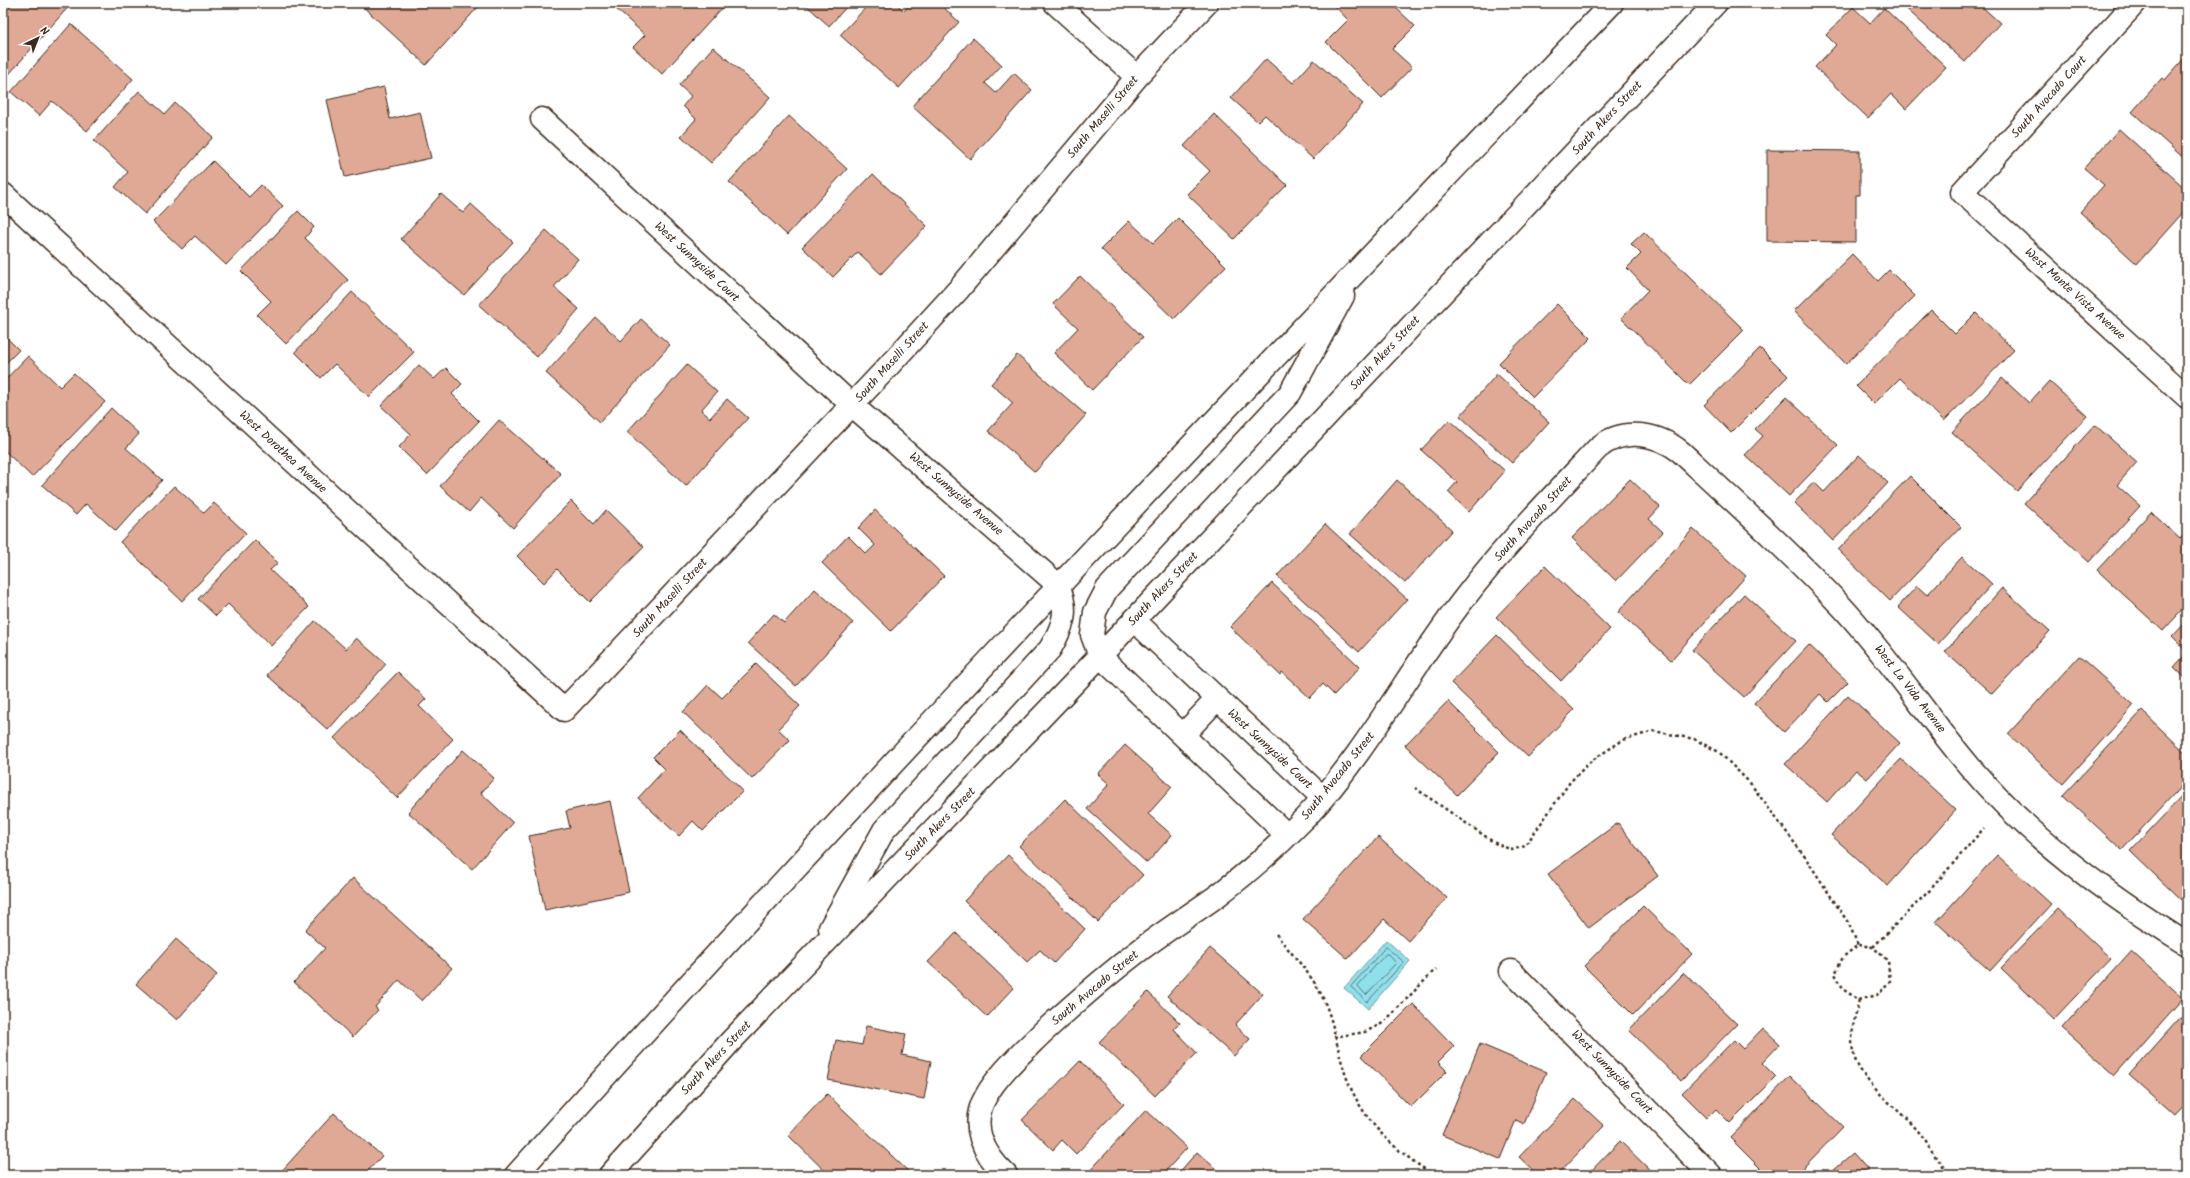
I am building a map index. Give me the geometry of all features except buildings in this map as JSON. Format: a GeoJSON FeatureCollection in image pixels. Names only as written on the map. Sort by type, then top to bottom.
{"type":"FeatureCollection","features":[{"type":"Feature","properties":{"kind":"street"},"geometry":{"type":"LineString","coordinates":[[1055,3],[1137,77]]}},
{"type":"Feature","properties":{"kind":"street","name":"South Maselli Street"},"geometry":{"type":"LineString","coordinates":[[564,710],[852,405],[959,289],[1137,77],[1207,3]]}},
{"type":"Feature","properties":{"kind":"street"},"geometry":{"type":"LineString","coordinates":[[516,1175],[701,969],[1058,585],[1612,3]]}},
{"type":"Feature","properties":{"kind":"street","name":"South Akers Street"},"geometry":{"type":"LineString","coordinates":[[610,1175],[731,1041],[1100,656],[1716,3]]}},
{"type":"Feature","properties":{"kind":"street","name":"South Avocado Court"},"geometry":{"type":"LineString","coordinates":[[1962,192],[2135,3]]}},
{"type":"Feature","properties":{"kind":"street","name":"West Sunnyside Court"},"geometry":{"type":"LineString","coordinates":[[542,119],[852,405]]}},
{"type":"Feature","properties":{"kind":"street","name":"West Monte Vista Avenue"},"geometry":{"type":"LineString","coordinates":[[1962,192],[2187,397]]}},
{"type":"Feature","properties":{"kind":"street","name":"West Dorothea Avenue"},"geometry":{"type":"LineString","coordinates":[[3,194],[564,710]]}},
{"type":"Feature","properties":{"kind":"street"},"geometry":{"type":"LineString","coordinates":[[1287,835],[1100,656],[1092,635],[1095,612],[1108,589],[1290,394],[1357,270]]}},
{"type":"Feature","properties":{"kind":"street","name":"West Sunnyside Avenue"},"geometry":{"type":"LineString","coordinates":[[852,405],[1058,585]]}},
{"type":"Feature","properties":{"kind":"street","name":"South Avocado Street"},"geometry":{"type":"LineString","coordinates":[[1006,1175],[993,1163],[979,1134],[978,1126],[982,1104],[988,1091],[1050,1026],[1121,965],[1242,876],[1287,835],[1323,798],[1364,747],[1453,613],[1484,573],[1598,448],[1615,438],[1636,434]]}},
{"type":"Feature","properties":{"kind":"street","name":"West La Vida Avenue"},"geometry":{"type":"LineString","coordinates":[[1636,434],[1660,439],[1681,452],[1826,591],[1875,644],[1971,767],[2007,807],[2046,844],[2116,899],[2187,944]]}},
{"type":"Feature","properties":{"kind":"street"},"geometry":{"type":"LineString","coordinates":[[815,954],[884,830],[1050,649],[1060,633],[1064,618],[1065,607],[1058,585]]}},
{"type":"Feature","properties":{"kind":"street","name":"West Sunnyside Court"},"geometry":{"type":"LineString","coordinates":[[1134,620],[1216,700],[1323,798]]}},
{"type":"Feature","properties":{"kind":"street","name":"West Sunnyside Court"},"geometry":{"type":"LineString","coordinates":[[1183,735],[1216,700]]}},
{"type":"Feature","properties":{"kind":"street","name":"West Sunnyside Court"},"geometry":{"type":"LineString","coordinates":[[1511,971],[1711,1175]]}},
{"type":"Feature","properties":{"kind":"path"},"geometry":{"type":"LineString","coordinates":[[1415,788],[1495,843],[1512,850],[1525,846],[1570,782],[1591,761],[1622,740],[1654,731],[1694,739],[1719,752],[1750,783],[1805,857],[1849,924],[1858,945]]}},
{"type":"Feature","properties":{"kind":"path"},"geometry":{"type":"LineString","coordinates":[[1873,947],[1930,890],[1984,828]]}},
{"type":"Feature","properties":{"kind":"path"},"geometry":{"type":"LineString","coordinates":[[1276,934],[1312,980],[1325,1002],[1344,1072],[1360,1109],[1385,1138],[1420,1166],[1434,1175]]}},
{"type":"Feature","properties":{"kind":"path"},"geometry":{"type":"LineString","coordinates":[[1858,945],[1873,947],[1888,961],[1890,981],[1877,995],[1859,1000],[1844,990],[1836,974],[1843,957],[1858,945]]}},
{"type":"Feature","properties":{"kind":"path"},"geometry":{"type":"LineString","coordinates":[[1334,1038],[1365,1032],[1383,1023],[1436,969]]}},
{"type":"Feature","properties":{"kind":"path"},"geometry":{"type":"LineString","coordinates":[[1859,1000],[1852,1028],[1853,1053],[1860,1068],[1876,1090],[1918,1130],[1941,1163],[1946,1175]]}},
{"type":"Feature","properties":{"kind":"water"},"geometry":{"type":"Polygon","coordinates":[[[1386,940],[1410,961],[1368,1009],[1344,988],[1386,940]]]}}]}
